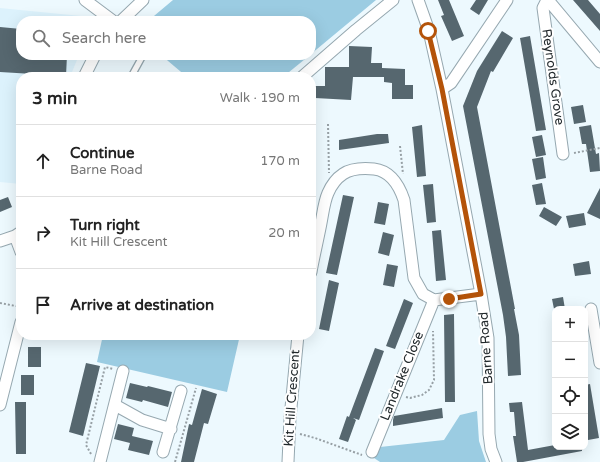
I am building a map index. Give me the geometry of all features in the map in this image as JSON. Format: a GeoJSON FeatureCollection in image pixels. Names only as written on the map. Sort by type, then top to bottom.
{"type":"FeatureCollection","features":[{"type":"Feature","properties":{"kind":"street"},"geometry":{"type":"LineString","coordinates":[[85,0],[106,16]]}},
{"type":"Feature","properties":{"kind":"street"},"geometry":{"type":"LineString","coordinates":[[126,16],[143,0]]}},
{"type":"Feature","properties":{"kind":"street"},"geometry":{"type":"LineString","coordinates":[[308,72],[393,0]]}},
{"type":"Feature","properties":{"kind":"street","name":"Barne Road"},"geometry":{"type":"LineString","coordinates":[[418,0],[428,31],[442,89],[481,294],[488,338],[489,434],[491,449],[496,462]]}},
{"type":"Feature","properties":{"kind":"street"},"geometry":{"type":"LineString","coordinates":[[442,89],[451,83],[507,0]]}},
{"type":"Feature","properties":{"kind":"street"},"geometry":{"type":"LineString","coordinates":[[548,0],[600,62]]}},
{"type":"Feature","properties":{"kind":"street","name":"Reynolds Grove"},"geometry":{"type":"LineString","coordinates":[[548,0],[543,8],[564,154]]}},
{"type":"Feature","properties":{"kind":"street"},"geometry":{"type":"LineString","coordinates":[[86,72],[92,60]]}},
{"type":"Feature","properties":{"kind":"street"},"geometry":{"type":"LineString","coordinates":[[316,248],[328,193],[335,183],[344,174],[354,170],[376,170],[386,173],[395,181],[400,189],[404,200],[414,278],[423,294],[434,300],[481,294]]}},
{"type":"Feature","properties":{"kind":"street"},"geometry":{"type":"LineString","coordinates":[[0,241],[16,235]]}},
{"type":"Feature","properties":{"kind":"street","name":"Landrake Close"},"geometry":{"type":"LineString","coordinates":[[370,455],[434,300]]}},
{"type":"Feature","properties":{"kind":"street"},"geometry":{"type":"LineString","coordinates":[[591,309],[600,363]]}},
{"type":"Feature","properties":{"kind":"street"},"geometry":{"type":"LineString","coordinates":[[0,404],[16,340]]}},
{"type":"Feature","properties":{"kind":"street","name":"Kit Hill Crescent"},"geometry":{"type":"LineString","coordinates":[[288,462],[289,432],[298,340]]}},
{"type":"Feature","properties":{"kind":"street"},"geometry":{"type":"LineString","coordinates":[[96,459],[114,405],[123,371]]}},
{"type":"Feature","properties":{"kind":"street"},"geometry":{"type":"LineString","coordinates":[[163,452],[182,391]]}},
{"type":"Feature","properties":{"kind":"street"},"geometry":{"type":"LineString","coordinates":[[114,405],[142,420],[171,428]]}},
{"type":"Feature","properties":{"kind":"lane"},"geometry":{"type":"LineString","coordinates":[[134,72],[140,60]]}},
{"type":"Feature","properties":{"kind":"path"},"geometry":{"type":"LineString","coordinates":[[328,124],[329,174],[335,183]]}},
{"type":"Feature","properties":{"kind":"path"},"geometry":{"type":"LineString","coordinates":[[400,146],[404,179],[400,189]]}},
{"type":"Feature","properties":{"kind":"path"},"geometry":{"type":"LineString","coordinates":[[564,154],[600,148]]}},
{"type":"Feature","properties":{"kind":"path"},"geometry":{"type":"LineString","coordinates":[[0,303],[16,306]]}},
{"type":"Feature","properties":{"kind":"path"},"geometry":{"type":"LineString","coordinates":[[395,394],[410,398],[422,395],[429,390],[434,380],[433,329]]}},
{"type":"Feature","properties":{"kind":"path"},"geometry":{"type":"LineString","coordinates":[[96,459],[86,445],[105,367],[123,371]]}},
{"type":"Feature","properties":{"kind":"path"},"geometry":{"type":"LineString","coordinates":[[176,462],[196,388]]}},
{"type":"Feature","properties":{"kind":"path"},"geometry":{"type":"LineString","coordinates":[[289,432],[315,438],[370,455]]}},
{"type":"Feature","properties":{"kind":"shaded area"},"geometry":{"type":"Polygon","coordinates":[[[173,0],[376,0],[316,50],[316,16],[154,16],[173,0]]]}},
{"type":"Feature","properties":{"kind":"shaded area"},"geometry":{"type":"Polygon","coordinates":[[[0,8],[81,16],[16,16],[16,60],[77,60],[72,72],[16,72],[16,184],[0,182],[0,8]]]}},
{"type":"Feature","properties":{"kind":"shaded area"},"geometry":{"type":"Polygon","coordinates":[[[167,60],[304,60],[289,72],[181,72],[167,60]]]}},
{"type":"Feature","properties":{"kind":"shaded area"},"geometry":{"type":"Polygon","coordinates":[[[102,340],[239,340],[227,392],[97,362],[102,340]]]}},
{"type":"Feature","properties":{"kind":"shaded area"},"geometry":{"type":"Polygon","coordinates":[[[477,411],[479,441],[486,462],[380,462],[374,458],[380,447],[444,440],[460,415],[477,411]]]}},
{"type":"Feature","properties":{"kind":"building"},"geometry":{"type":"Polygon","coordinates":[[[438,0],[449,0],[464,36],[452,41],[441,16],[444,15],[438,0]]]}},
{"type":"Feature","properties":{"kind":"building"},"geometry":{"type":"Polygon","coordinates":[[[476,0],[488,0],[479,15],[470,9],[476,0]]]}},
{"type":"Feature","properties":{"kind":"building"},"geometry":{"type":"Polygon","coordinates":[[[573,0],[588,0],[600,14],[600,31],[573,0]]]}},
{"type":"Feature","properties":{"kind":"building"},"geometry":{"type":"Polygon","coordinates":[[[0,27],[16,29],[16,60],[67,60],[66,72],[0,72],[0,27]]]}},
{"type":"Feature","properties":{"kind":"building"},"geometry":{"type":"Polygon","coordinates":[[[502,31],[513,38],[493,72],[491,71],[477,107],[519,335],[521,375],[508,376],[503,315],[463,106],[477,71],[502,31]]]}},
{"type":"Feature","properties":{"kind":"building"},"geometry":{"type":"Polygon","coordinates":[[[530,36],[546,130],[536,131],[520,38],[530,36]]]}},
{"type":"Feature","properties":{"kind":"building"},"geometry":{"type":"Polygon","coordinates":[[[349,46],[372,47],[371,63],[382,63],[382,68],[405,69],[405,85],[413,85],[413,99],[392,99],[392,83],[384,82],[384,77],[353,77],[351,100],[316,98],[316,86],[325,86],[325,67],[349,67],[349,46]]]}},
{"type":"Feature","properties":{"kind":"building"},"geometry":{"type":"Polygon","coordinates":[[[583,105],[586,122],[574,124],[571,107],[583,105]]]}},
{"type":"Feature","properties":{"kind":"building"},"geometry":{"type":"Polygon","coordinates":[[[422,125],[426,176],[417,177],[412,127],[422,125]]]}},
{"type":"Feature","properties":{"kind":"building"},"geometry":{"type":"Polygon","coordinates":[[[591,125],[596,154],[599,153],[600,171],[590,172],[586,144],[582,144],[579,127],[591,125]]]}},
{"type":"Feature","properties":{"kind":"building"},"geometry":{"type":"Polygon","coordinates":[[[377,134],[388,134],[389,143],[339,150],[339,140],[377,134]]]}},
{"type":"Feature","properties":{"kind":"building"},"geometry":{"type":"Polygon","coordinates":[[[542,135],[546,155],[536,157],[532,137],[542,135]]]}},
{"type":"Feature","properties":{"kind":"building"},"geometry":{"type":"Polygon","coordinates":[[[543,157],[546,178],[536,180],[532,159],[543,157]]]}},
{"type":"Feature","properties":{"kind":"building"},"geometry":{"type":"Polygon","coordinates":[[[542,183],[546,204],[536,205],[532,185],[542,183]]]}},
{"type":"Feature","properties":{"kind":"building"},"geometry":{"type":"Polygon","coordinates":[[[433,184],[436,222],[427,223],[423,185],[433,184]]]}},
{"type":"Feature","properties":{"kind":"building"},"geometry":{"type":"Polygon","coordinates":[[[600,188],[600,219],[587,213],[600,188]]]}},
{"type":"Feature","properties":{"kind":"building"},"geometry":{"type":"Polygon","coordinates":[[[343,195],[354,197],[337,275],[326,273],[343,195]]]}},
{"type":"Feature","properties":{"kind":"building"},"geometry":{"type":"Polygon","coordinates":[[[8,197],[12,207],[0,212],[0,200],[8,197]]]}},
{"type":"Feature","properties":{"kind":"building"},"geometry":{"type":"Polygon","coordinates":[[[378,202],[389,204],[385,225],[374,223],[378,202]]]}},
{"type":"Feature","properties":{"kind":"building"},"geometry":{"type":"Polygon","coordinates":[[[544,207],[562,217],[556,226],[539,216],[544,207]]]}},
{"type":"Feature","properties":{"kind":"building"},"geometry":{"type":"Polygon","coordinates":[[[584,213],[586,225],[569,228],[566,216],[584,213]]]}},
{"type":"Feature","properties":{"kind":"building"},"geometry":{"type":"Polygon","coordinates":[[[441,230],[446,280],[436,281],[432,231],[441,230]]]}},
{"type":"Feature","properties":{"kind":"building"},"geometry":{"type":"Polygon","coordinates":[[[383,232],[394,235],[389,256],[378,253],[383,232]]]}},
{"type":"Feature","properties":{"kind":"building"},"geometry":{"type":"Polygon","coordinates":[[[589,261],[591,274],[575,276],[573,264],[589,261]]]}},
{"type":"Feature","properties":{"kind":"building"},"geometry":{"type":"Polygon","coordinates":[[[387,264],[398,266],[394,287],[383,285],[387,264]]]}},
{"type":"Feature","properties":{"kind":"building"},"geometry":{"type":"Polygon","coordinates":[[[329,280],[339,283],[329,331],[319,329],[329,280]]]}},
{"type":"Feature","properties":{"kind":"building"},"geometry":{"type":"Polygon","coordinates":[[[563,297],[564,306],[553,306],[552,299],[563,297]]]}},
{"type":"Feature","properties":{"kind":"building"},"geometry":{"type":"Polygon","coordinates":[[[404,299],[413,303],[395,349],[386,346],[404,299]]]}},
{"type":"Feature","properties":{"kind":"building"},"geometry":{"type":"Polygon","coordinates":[[[454,314],[455,402],[445,402],[444,315],[454,314]]]}},
{"type":"Feature","properties":{"kind":"building"},"geometry":{"type":"Polygon","coordinates":[[[28,347],[41,347],[41,367],[28,367],[28,347]]]}},
{"type":"Feature","properties":{"kind":"building"},"geometry":{"type":"Polygon","coordinates":[[[375,348],[384,351],[359,420],[353,418],[356,420],[348,442],[339,439],[347,416],[349,417],[375,348]]]}},
{"type":"Feature","properties":{"kind":"building"},"geometry":{"type":"Polygon","coordinates":[[[86,363],[100,366],[83,436],[69,432],[86,363]]]}},
{"type":"Feature","properties":{"kind":"building"},"geometry":{"type":"Polygon","coordinates":[[[21,375],[34,375],[34,395],[21,395],[21,375]]]}},
{"type":"Feature","properties":{"kind":"building"},"geometry":{"type":"Polygon","coordinates":[[[130,383],[172,392],[168,407],[143,400],[142,402],[126,398],[130,383]]]}},
{"type":"Feature","properties":{"kind":"building"},"geometry":{"type":"Polygon","coordinates":[[[588,384],[590,384],[599,438],[588,440],[588,414],[588,384]]]}},
{"type":"Feature","properties":{"kind":"building"},"geometry":{"type":"Polygon","coordinates":[[[202,389],[217,394],[208,424],[204,423],[194,462],[181,462],[189,424],[192,425],[202,389]]]}},
{"type":"Feature","properties":{"kind":"building"},"geometry":{"type":"Polygon","coordinates":[[[15,402],[26,402],[26,454],[16,454],[15,402]]]}},
{"type":"Feature","properties":{"kind":"building"},"geometry":{"type":"Polygon","coordinates":[[[522,402],[528,450],[552,446],[552,450],[582,451],[517,462],[513,436],[516,436],[514,412],[510,412],[509,403],[522,402]]]}},
{"type":"Feature","properties":{"kind":"building"},"geometry":{"type":"Polygon","coordinates":[[[442,408],[443,418],[393,426],[394,416],[442,408]]]}},
{"type":"Feature","properties":{"kind":"building"},"geometry":{"type":"Polygon","coordinates":[[[118,424],[134,428],[132,436],[153,441],[149,455],[128,450],[130,443],[114,439],[118,424]]]}},
{"type":"Feature","properties":{"kind":"route"},"geometry":{"type":"LineString","coordinates":[[428,31],[442,89],[481,294],[449,299]]}}]}
